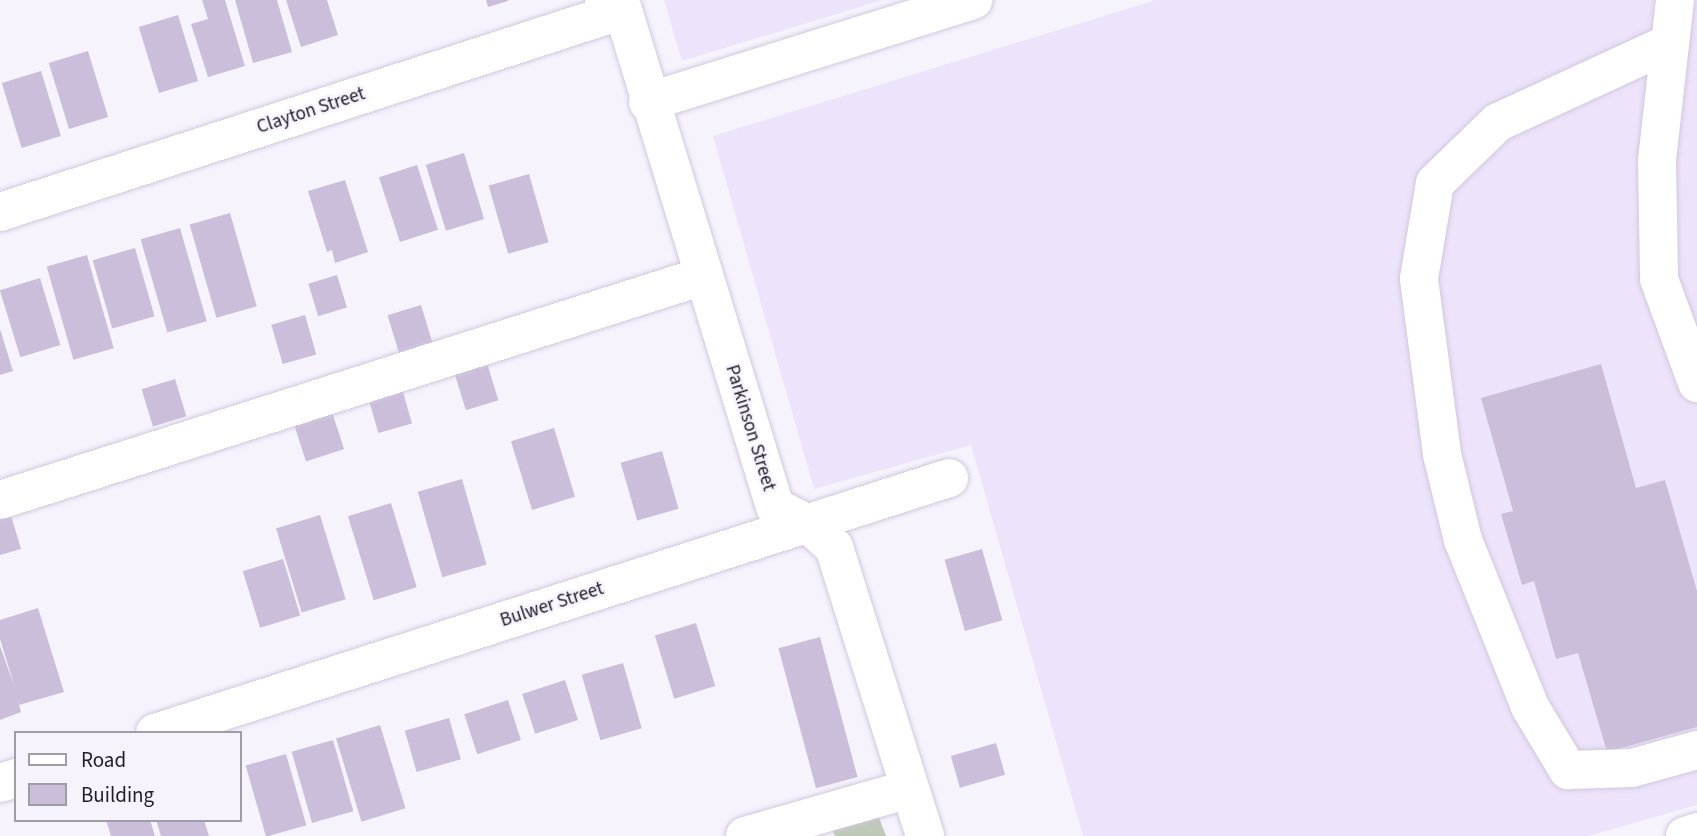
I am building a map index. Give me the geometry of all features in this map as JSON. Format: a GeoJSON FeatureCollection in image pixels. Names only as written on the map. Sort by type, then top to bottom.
{"type":"FeatureCollection","features":[{"type":"Feature","properties":{"kind":"street"},"geometry":{"type":"LineString","coordinates":[[648,102],[973,0]]}},
{"type":"Feature","properties":{"kind":"street"},"geometry":{"type":"LineString","coordinates":[[1675,0],[1657,160],[1659,279],[1697,383]]}},
{"type":"Feature","properties":{"kind":"street","name":"Parkinson Street"},"geometry":{"type":"LineString","coordinates":[[613,5],[648,102],[775,507],[807,523],[834,548],[925,836]]}},
{"type":"Feature","properties":{"kind":"street","name":"Clayton Street"},"geometry":{"type":"LineString","coordinates":[[0,212],[613,5]]}},
{"type":"Feature","properties":{"kind":"street"},"geometry":{"type":"LineString","coordinates":[[1670,44],[1498,122],[1435,184],[1419,279],[1442,454],[1463,540],[1531,707],[1568,770],[1632,768],[1697,750]]}},
{"type":"Feature","properties":{"kind":"street"},"geometry":{"type":"LineString","coordinates":[[0,500],[703,276]]}},
{"type":"Feature","properties":{"kind":"street","name":"Bulwer Street"},"geometry":{"type":"LineString","coordinates":[[161,731],[949,478]]}},
{"type":"Feature","properties":{"kind":"street"},"geometry":{"type":"LineString","coordinates":[[745,836],[909,789]]}},
{"type":"Feature","properties":{"kind":"street"},"geometry":{"type":"LineString","coordinates":[[1685,836],[1697,832]]}},
{"type":"Feature","properties":{"kind":"shaded area"},"geometry":{"type":"Polygon","coordinates":[[[664,0],[883,0],[682,61],[664,0]]]}},
{"type":"Feature","properties":{"kind":"shaded area"},"geometry":{"type":"Polygon","coordinates":[[[1156,0],[1697,0],[1697,805],[1588,836],[1083,836],[971,445],[814,489],[713,136],[1156,0]]]}},
{"type":"Feature","properties":{"kind":"green space"},"geometry":{"type":"Polygon","coordinates":[[[878,815],[886,836],[835,836],[832,829],[878,815]]]}},
{"type":"Feature","properties":{"kind":"building"},"geometry":{"type":"Polygon","coordinates":[[[202,0],[225,0],[245,66],[208,77],[191,24],[208,19],[202,0]]]}},
{"type":"Feature","properties":{"kind":"building"},"geometry":{"type":"Polygon","coordinates":[[[235,0],[277,0],[292,52],[253,63],[235,0]]]}},
{"type":"Feature","properties":{"kind":"building"},"geometry":{"type":"Polygon","coordinates":[[[286,0],[327,0],[338,35],[301,47],[286,0]]]}},
{"type":"Feature","properties":{"kind":"building"},"geometry":{"type":"Polygon","coordinates":[[[486,0],[508,0],[508,1],[488,7],[486,0]]]}},
{"type":"Feature","properties":{"kind":"building"},"geometry":{"type":"Polygon","coordinates":[[[178,15],[198,81],[159,93],[139,27],[178,15]]]}},
{"type":"Feature","properties":{"kind":"building"},"geometry":{"type":"Polygon","coordinates":[[[88,51],[108,117],[69,129],[49,63],[88,51]]]}},
{"type":"Feature","properties":{"kind":"building"},"geometry":{"type":"Polygon","coordinates":[[[41,71],[61,136],[22,148],[2,83],[41,71]]]}},
{"type":"Feature","properties":{"kind":"building"},"geometry":{"type":"Polygon","coordinates":[[[464,153],[484,219],[446,231],[426,165],[464,153]]]}},
{"type":"Feature","properties":{"kind":"building"},"geometry":{"type":"Polygon","coordinates":[[[417,165],[438,230],[400,242],[379,177],[417,165]]]}},
{"type":"Feature","properties":{"kind":"building"},"geometry":{"type":"Polygon","coordinates":[[[529,174],[549,242],[508,254],[489,186],[529,174]]]}},
{"type":"Feature","properties":{"kind":"building"},"geometry":{"type":"Polygon","coordinates":[[[345,180],[368,252],[335,263],[332,250],[327,252],[308,191],[345,180]]]}},
{"type":"Feature","properties":{"kind":"building"},"geometry":{"type":"Polygon","coordinates":[[[230,213],[257,306],[216,318],[190,225],[230,213]]]}},
{"type":"Feature","properties":{"kind":"building"},"geometry":{"type":"Polygon","coordinates":[[[180,228],[207,321],[167,333],[141,239],[180,228]]]}},
{"type":"Feature","properties":{"kind":"building"},"geometry":{"type":"Polygon","coordinates":[[[135,248],[155,316],[112,328],[93,260],[135,248]]]}},
{"type":"Feature","properties":{"kind":"building"},"geometry":{"type":"Polygon","coordinates":[[[87,255],[114,348],[73,360],[47,267],[87,255]]]}},
{"type":"Feature","properties":{"kind":"building"},"geometry":{"type":"Polygon","coordinates":[[[337,275],[347,308],[318,316],[308,284],[337,275]]]}},
{"type":"Feature","properties":{"kind":"building"},"geometry":{"type":"Polygon","coordinates":[[[40,278],[60,345],[20,357],[0,290],[40,278]]]}},
{"type":"Feature","properties":{"kind":"building"},"geometry":{"type":"Polygon","coordinates":[[[421,305],[432,342],[399,353],[388,315],[421,305]]]}},
{"type":"Feature","properties":{"kind":"building"},"geometry":{"type":"Polygon","coordinates":[[[305,315],[316,354],[283,364],[271,325],[305,315]]]}},
{"type":"Feature","properties":{"kind":"building"},"geometry":{"type":"Polygon","coordinates":[[[0,329],[13,371],[0,375],[0,329]]]}},
{"type":"Feature","properties":{"kind":"building"},"geometry":{"type":"Polygon","coordinates":[[[487,363],[498,400],[466,410],[454,373],[487,363]]]}},
{"type":"Feature","properties":{"kind":"building"},"geometry":{"type":"Polygon","coordinates":[[[1601,364],[1636,488],[1665,480],[1697,591],[1697,727],[1607,752],[1578,653],[1556,659],[1534,581],[1522,585],[1501,514],[1513,511],[1481,398],[1601,364]]]}},
{"type":"Feature","properties":{"kind":"building"},"geometry":{"type":"Polygon","coordinates":[[[175,379],[186,416],[153,427],[142,389],[175,379]]]}},
{"type":"Feature","properties":{"kind":"building"},"geometry":{"type":"Polygon","coordinates":[[[401,385],[412,423],[378,433],[367,395],[401,385]]]}},
{"type":"Feature","properties":{"kind":"building"},"geometry":{"type":"Polygon","coordinates":[[[332,412],[344,449],[306,461],[294,424],[332,412]]]}},
{"type":"Feature","properties":{"kind":"building"},"geometry":{"type":"Polygon","coordinates":[[[554,428],[575,497],[532,510],[511,441],[554,428]]]}},
{"type":"Feature","properties":{"kind":"building"},"geometry":{"type":"Polygon","coordinates":[[[662,451],[679,509],[637,521],[621,463],[662,451]]]}},
{"type":"Feature","properties":{"kind":"building"},"geometry":{"type":"Polygon","coordinates":[[[462,479],[487,565],[442,577],[418,492],[462,479]]]}},
{"type":"Feature","properties":{"kind":"building"},"geometry":{"type":"Polygon","coordinates":[[[391,503],[417,587],[374,600],[348,516],[391,503]]]}},
{"type":"Feature","properties":{"kind":"building"},"geometry":{"type":"Polygon","coordinates":[[[10,512],[21,549],[0,555],[0,515],[10,512]]]}},
{"type":"Feature","properties":{"kind":"building"},"geometry":{"type":"Polygon","coordinates":[[[320,515],[346,599],[302,613],[276,528],[320,515]]]}},
{"type":"Feature","properties":{"kind":"building"},"geometry":{"type":"Polygon","coordinates":[[[982,549],[1002,620],[965,631],[945,560],[982,549]]]}},
{"type":"Feature","properties":{"kind":"building"},"geometry":{"type":"Polygon","coordinates":[[[283,559],[300,615],[260,628],[243,571],[283,559]]]}},
{"type":"Feature","properties":{"kind":"building"},"geometry":{"type":"Polygon","coordinates":[[[38,608],[64,692],[19,705],[21,712],[0,720],[0,646],[15,688],[0,639],[0,620],[38,608]]]}},
{"type":"Feature","properties":{"kind":"building"},"geometry":{"type":"Polygon","coordinates":[[[696,623],[715,686],[674,699],[655,636],[696,623]]]}},
{"type":"Feature","properties":{"kind":"building"},"geometry":{"type":"Polygon","coordinates":[[[820,637],[858,777],[816,788],[778,648],[820,637]]]}},
{"type":"Feature","properties":{"kind":"building"},"geometry":{"type":"Polygon","coordinates":[[[623,663],[642,728],[600,740],[582,675],[623,663]]]}},
{"type":"Feature","properties":{"kind":"building"},"geometry":{"type":"Polygon","coordinates":[[[565,680],[578,720],[535,734],[522,694],[565,680]]]}},
{"type":"Feature","properties":{"kind":"building"},"geometry":{"type":"Polygon","coordinates":[[[508,700],[521,740],[477,754],[464,714],[508,700]]]}},
{"type":"Feature","properties":{"kind":"building"},"geometry":{"type":"Polygon","coordinates":[[[449,718],[461,759],[417,772],[405,731],[449,718]]]}},
{"type":"Feature","properties":{"kind":"building"},"geometry":{"type":"Polygon","coordinates":[[[380,725],[405,808],[361,822],[336,738],[380,725]]]}},
{"type":"Feature","properties":{"kind":"building"},"geometry":{"type":"Polygon","coordinates":[[[333,740],[353,811],[312,823],[292,752],[333,740]]]}},
{"type":"Feature","properties":{"kind":"building"},"geometry":{"type":"Polygon","coordinates":[[[996,743],[1005,775],[960,788],[951,756],[996,743]]]}},
{"type":"Feature","properties":{"kind":"building"},"geometry":{"type":"Polygon","coordinates":[[[286,754],[306,825],[266,836],[246,766],[286,754]]]}},
{"type":"Feature","properties":{"kind":"building"},"geometry":{"type":"Polygon","coordinates":[[[107,822],[151,822],[155,836],[111,836],[107,822]]]}},
{"type":"Feature","properties":{"kind":"building"},"geometry":{"type":"Polygon","coordinates":[[[157,822],[205,822],[209,836],[161,836],[157,822]]]}}]}
